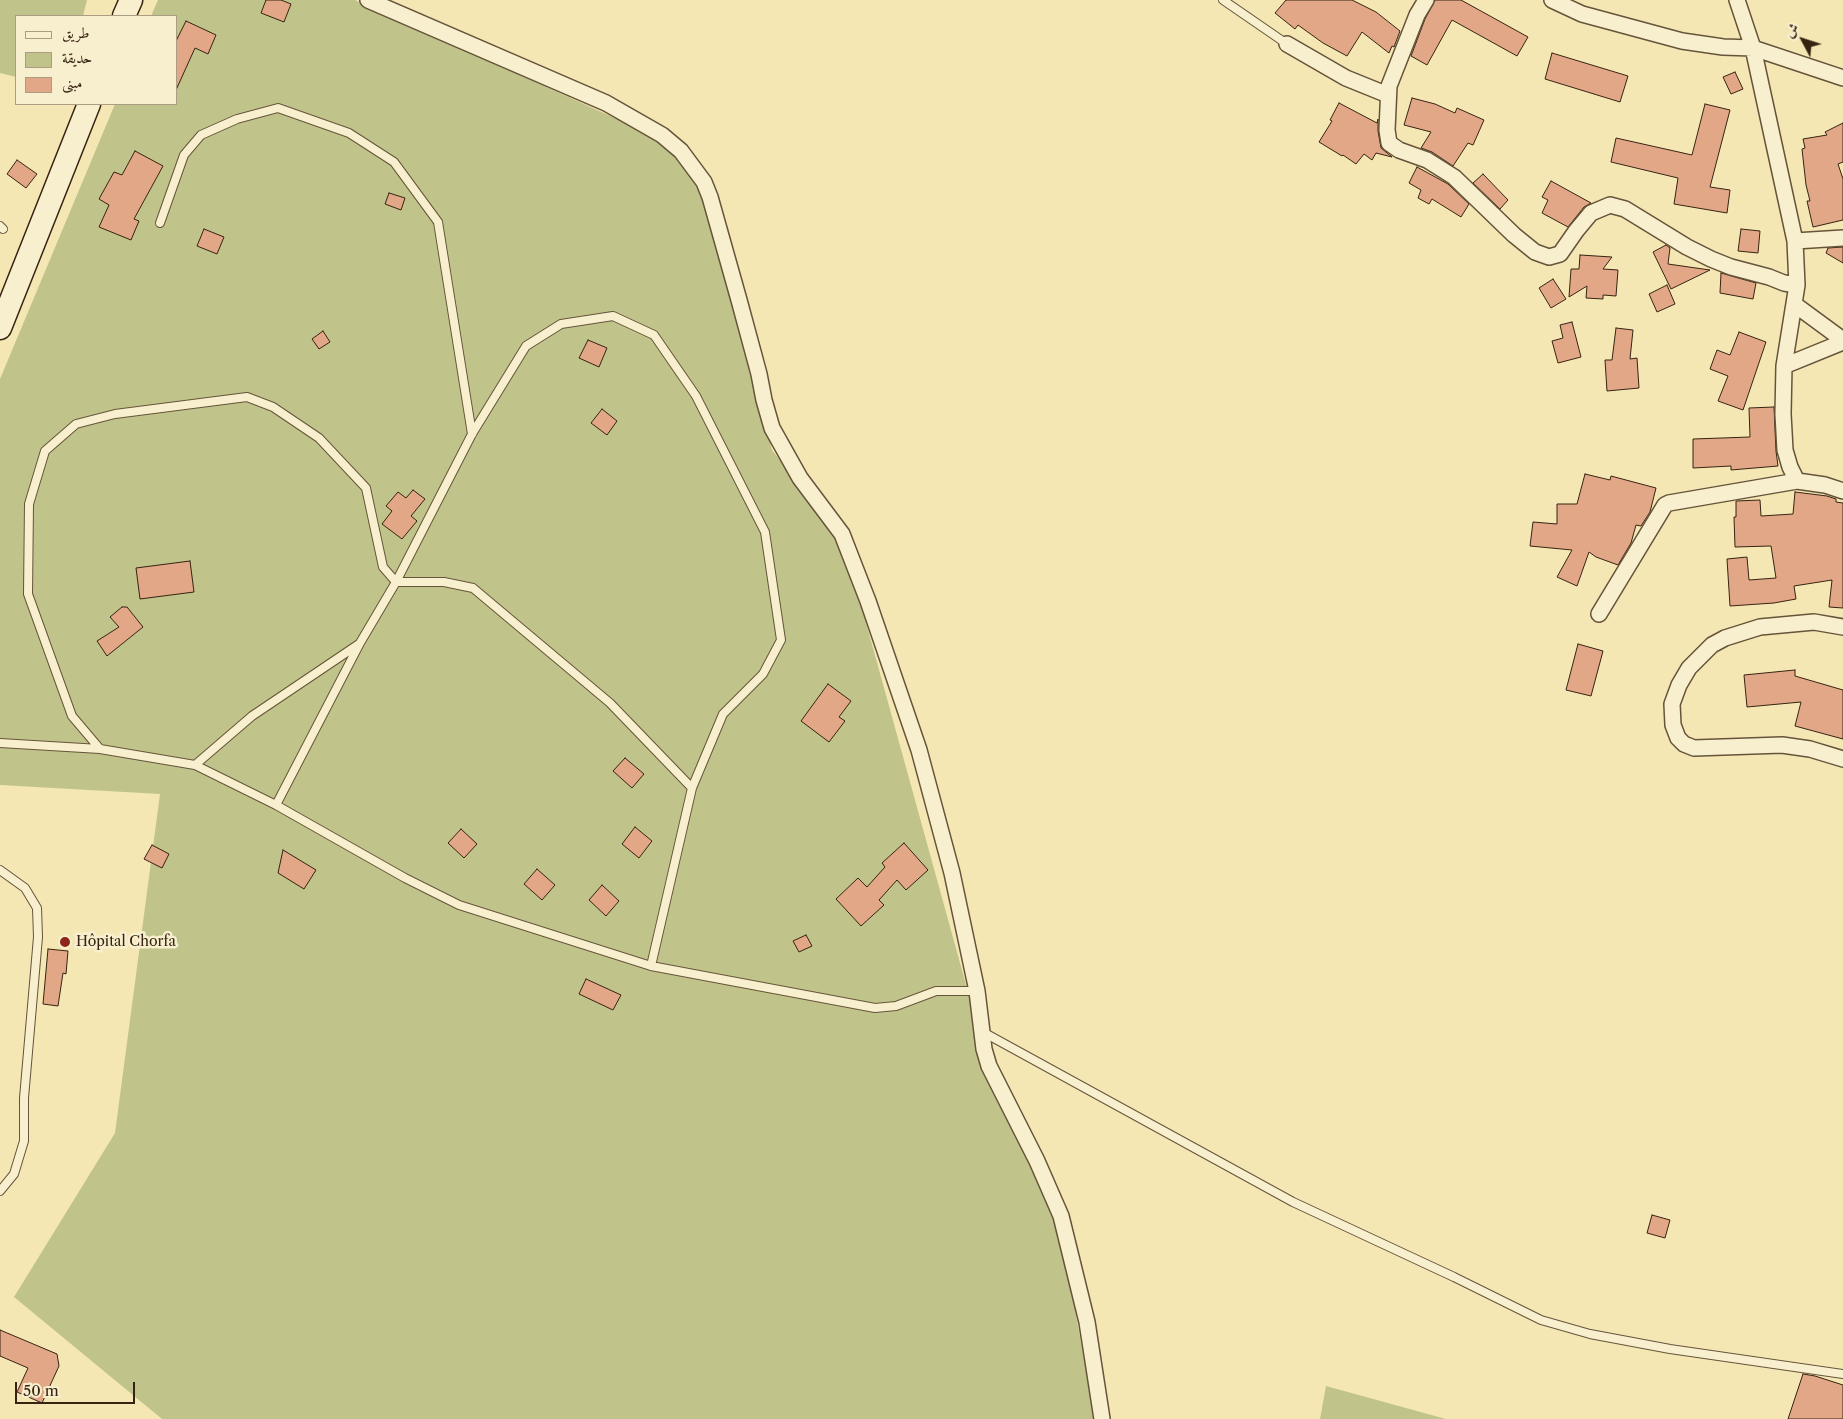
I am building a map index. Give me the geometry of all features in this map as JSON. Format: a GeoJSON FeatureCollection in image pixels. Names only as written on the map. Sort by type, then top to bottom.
{"type":"FeatureCollection","features":[{"type":"Feature","properties":{"kind":"main road"},"geometry":{"type":"LineString","coordinates":[[124,15],[131,0]]}},
{"type":"Feature","properties":{"kind":"main road"},"geometry":{"type":"LineString","coordinates":[[0,328],[89,105]]}},
{"type":"Feature","properties":{"kind":"street"},"geometry":{"type":"LineString","coordinates":[[368,0],[606,103],[662,134],[681,151],[704,182],[710,197],[759,374],[772,428],[800,478],[842,534],[868,601],[919,750],[952,873],[977,991],[984,1049],[989,1066],[1037,1161],[1061,1216],[1087,1322],[1102,1419]]}},
{"type":"Feature","properties":{"kind":"street"},"geometry":{"type":"LineString","coordinates":[[1426,0],[1417,15],[1389,86],[1387,130],[1389,143],[1399,150],[1427,160],[1454,177],[1514,235],[1535,252],[1549,257],[1560,254],[1591,213],[1610,205],[1625,208],[1687,247],[1731,268],[1769,276],[1784,283],[1798,285]]}},
{"type":"Feature","properties":{"kind":"street"},"geometry":{"type":"LineString","coordinates":[[1552,0],[1582,14],[1682,41],[1723,47],[1753,48],[1843,78]]}},
{"type":"Feature","properties":{"kind":"street"},"geometry":{"type":"LineString","coordinates":[[1737,0],[1753,48],[1795,241],[1798,285],[1784,366],[1782,414],[1785,450],[1797,481]]}},
{"type":"Feature","properties":{"kind":"street"},"geometry":{"type":"LineString","coordinates":[[1287,44],[1346,78],[1388,95]]}},
{"type":"Feature","properties":{"kind":"street"},"geometry":{"type":"LineString","coordinates":[[1795,241],[1843,238]]}},
{"type":"Feature","properties":{"kind":"street"},"geometry":{"type":"LineString","coordinates":[[1784,366],[1843,341],[1794,304]]}},
{"type":"Feature","properties":{"kind":"street"},"geometry":{"type":"LineString","coordinates":[[1599,614],[1665,505],[1797,481],[1843,491]]}},
{"type":"Feature","properties":{"kind":"street"},"geometry":{"type":"LineString","coordinates":[[1843,627],[1814,622],[1769,626],[1725,638],[1712,645],[1689,668],[1679,685],[1672,704],[1673,725],[1678,738],[1684,744],[1694,748],[1782,745],[1810,749],[1843,759]]}},
{"type":"Feature","properties":{"kind":"lane"},"geometry":{"type":"LineString","coordinates":[[1224,0],[1287,44]]}},
{"type":"Feature","properties":{"kind":"lane"},"geometry":{"type":"LineString","coordinates":[[160,223],[184,155],[201,135],[237,119],[278,108],[349,133],[394,162],[438,222],[472,434]]}},
{"type":"Feature","properties":{"kind":"lane"},"geometry":{"type":"LineString","coordinates":[[276,805],[360,643],[396,582],[472,434],[526,346],[561,324],[613,316],[654,335],[696,396],[765,532],[781,640],[763,674],[723,714],[692,788],[651,966]]}},
{"type":"Feature","properties":{"kind":"lane"},"geometry":{"type":"LineString","coordinates":[[100,749],[72,716],[28,594],[29,504],[45,451],[76,424],[115,414],[247,398],[273,407],[319,438],[366,488],[383,567],[396,582],[444,582],[473,588],[610,703],[692,788]]}},
{"type":"Feature","properties":{"kind":"lane"},"geometry":{"type":"LineString","coordinates":[[195,765],[252,716],[360,643]]}},
{"type":"Feature","properties":{"kind":"lane"},"geometry":{"type":"LineString","coordinates":[[0,743],[100,749],[195,765],[276,805],[405,878],[459,905],[651,966],[876,1008],[896,1006],[936,991],[977,991]]}},
{"type":"Feature","properties":{"kind":"lane"},"geometry":{"type":"LineString","coordinates":[[0,870],[25,888],[37,908],[38,936],[24,1098],[24,1141],[14,1174],[0,1191]]}},
{"type":"Feature","properties":{"kind":"lane"},"geometry":{"type":"LineString","coordinates":[[981,1031],[1293,1202],[1445,1272],[1541,1320],[1590,1334],[1670,1349],[1843,1374]]}},
{"type":"Feature","properties":{"kind":"green space"},"geometry":{"type":"Polygon","coordinates":[[[0,0],[87,0],[83,15],[15,15],[15,77],[0,73],[0,0]]]}},
{"type":"Feature","properties":{"kind":"green space"},"geometry":{"type":"Polygon","coordinates":[[[158,0],[355,0],[641,130],[700,176],[772,450],[844,543],[978,1028],[1052,1184],[1095,1419],[162,1419],[14,1297],[115,1133],[160,794],[0,785],[0,379],[115,105],[178,105],[178,15],[151,15],[158,0]]]}},
{"type":"Feature","properties":{"kind":"green space"},"geometry":{"type":"Polygon","coordinates":[[[1326,1386],[1446,1419],[1320,1419],[1326,1386]]]}},
{"type":"Feature","properties":{"kind":"building"},"geometry":{"type":"Polygon","coordinates":[[[266,0],[281,0],[291,4],[284,22],[261,13],[266,0]]]}},
{"type":"Feature","properties":{"kind":"building"},"geometry":{"type":"Polygon","coordinates":[[[1286,0],[1352,0],[1376,12],[1400,31],[1394,47],[1392,46],[1389,53],[1362,32],[1347,56],[1323,43],[1298,25],[1295,29],[1275,13],[1286,0]]]}},
{"type":"Feature","properties":{"kind":"building"},"geometry":{"type":"Polygon","coordinates":[[[1435,0],[1461,0],[1528,37],[1517,56],[1452,20],[1427,65],[1411,56],[1425,19],[1435,0]]]}},
{"type":"Feature","properties":{"kind":"building"},"geometry":{"type":"Polygon","coordinates":[[[186,21],[216,35],[208,54],[195,48],[178,86],[178,37],[186,21]]]}},
{"type":"Feature","properties":{"kind":"building"},"geometry":{"type":"Polygon","coordinates":[[[1552,53],[1628,76],[1620,102],[1545,79],[1552,53]]]}},
{"type":"Feature","properties":{"kind":"building"},"geometry":{"type":"Polygon","coordinates":[[[1735,72],[1743,89],[1731,94],[1723,77],[1735,72]]]}},
{"type":"Feature","properties":{"kind":"building"},"geometry":{"type":"Polygon","coordinates":[[[1412,98],[1435,104],[1455,113],[1457,108],[1484,120],[1473,145],[1468,143],[1453,166],[1432,152],[1421,148],[1431,132],[1404,125],[1412,98]]]}},
{"type":"Feature","properties":{"kind":"building"},"geometry":{"type":"Polygon","coordinates":[[[1339,103],[1377,123],[1378,119],[1381,148],[1392,157],[1376,153],[1372,160],[1364,154],[1356,164],[1319,142],[1332,121],[1330,120],[1339,103]]]}},
{"type":"Feature","properties":{"kind":"building"},"geometry":{"type":"Polygon","coordinates":[[[1705,104],[1730,110],[1710,187],[1730,190],[1727,213],[1674,204],[1678,178],[1611,162],[1616,138],[1692,155],[1705,104]]]}},
{"type":"Feature","properties":{"kind":"building"},"geometry":{"type":"Polygon","coordinates":[[[1843,123],[1843,162],[1838,164],[1843,179],[1843,220],[1813,227],[1807,201],[1810,201],[1806,185],[1802,149],[1805,148],[1803,139],[1827,135],[1825,132],[1843,123]]]}},
{"type":"Feature","properties":{"kind":"building"},"geometry":{"type":"Polygon","coordinates":[[[135,151],[163,166],[134,219],[139,221],[131,240],[99,227],[109,205],[99,199],[114,172],[122,175],[135,151]]]}},
{"type":"Feature","properties":{"kind":"building"},"geometry":{"type":"Polygon","coordinates":[[[17,160],[37,174],[26,188],[7,174],[17,160]]]}},
{"type":"Feature","properties":{"kind":"building"},"geometry":{"type":"Polygon","coordinates":[[[1417,167],[1448,184],[1469,204],[1461,217],[1432,199],[1429,204],[1418,198],[1421,190],[1409,183],[1417,167]]]}},
{"type":"Feature","properties":{"kind":"building"},"geometry":{"type":"Polygon","coordinates":[[[1483,174],[1508,200],[1500,209],[1473,183],[1483,174]]]}},
{"type":"Feature","properties":{"kind":"building"},"geometry":{"type":"Polygon","coordinates":[[[1551,181],[1591,203],[1584,207],[1568,227],[1542,213],[1548,200],[1542,197],[1551,181]]]}},
{"type":"Feature","properties":{"kind":"building"},"geometry":{"type":"Polygon","coordinates":[[[389,193],[405,198],[401,210],[385,204],[389,193]]]}},
{"type":"Feature","properties":{"kind":"building"},"geometry":{"type":"Polygon","coordinates":[[[204,229],[224,237],[217,254],[197,246],[204,229]]]}},
{"type":"Feature","properties":{"kind":"building"},"geometry":{"type":"Polygon","coordinates":[[[1741,229],[1760,231],[1758,253],[1738,251],[1741,229]]]}},
{"type":"Feature","properties":{"kind":"building"},"geometry":{"type":"Polygon","coordinates":[[[1666,245],[1670,248],[1668,264],[1710,270],[1671,289],[1653,252],[1666,245]]]}},
{"type":"Feature","properties":{"kind":"building"},"geometry":{"type":"Polygon","coordinates":[[[1843,247],[1843,263],[1826,253],[1828,248],[1843,247]]]}},
{"type":"Feature","properties":{"kind":"building"},"geometry":{"type":"Polygon","coordinates":[[[1580,255],[1612,257],[1603,269],[1618,270],[1616,296],[1603,295],[1603,299],[1586,298],[1587,286],[1569,297],[1571,269],[1579,269],[1580,255]]]}},
{"type":"Feature","properties":{"kind":"building"},"geometry":{"type":"Polygon","coordinates":[[[1721,273],[1756,283],[1753,299],[1720,293],[1721,273]]]}},
{"type":"Feature","properties":{"kind":"building"},"geometry":{"type":"Polygon","coordinates":[[[1553,279],[1566,299],[1551,308],[1539,288],[1553,279]]]}},
{"type":"Feature","properties":{"kind":"building"},"geometry":{"type":"Polygon","coordinates":[[[1667,285],[1675,304],[1657,312],[1649,294],[1667,285]]]}},
{"type":"Feature","properties":{"kind":"building"},"geometry":{"type":"Polygon","coordinates":[[[1572,322],[1581,357],[1558,363],[1552,341],[1563,338],[1560,325],[1572,322]]]}},
{"type":"Feature","properties":{"kind":"building"},"geometry":{"type":"Polygon","coordinates":[[[1616,328],[1633,330],[1630,359],[1637,358],[1639,388],[1607,391],[1605,360],[1612,360],[1616,328]]]}},
{"type":"Feature","properties":{"kind":"building"},"geometry":{"type":"Polygon","coordinates":[[[323,331],[330,342],[319,349],[312,339],[323,331]]]}},
{"type":"Feature","properties":{"kind":"building"},"geometry":{"type":"Polygon","coordinates":[[[1739,332],[1766,342],[1743,410],[1718,401],[1728,376],[1710,369],[1717,350],[1730,355],[1739,332]]]}},
{"type":"Feature","properties":{"kind":"building"},"geometry":{"type":"Polygon","coordinates":[[[588,340],[607,348],[599,367],[579,358],[588,340]]]}},
{"type":"Feature","properties":{"kind":"building"},"geometry":{"type":"Polygon","coordinates":[[[1774,407],[1778,466],[1731,470],[1731,466],[1693,468],[1693,439],[1750,437],[1749,408],[1774,407]]]}},
{"type":"Feature","properties":{"kind":"building"},"geometry":{"type":"Polygon","coordinates":[[[602,409],[617,421],[607,435],[591,423],[602,409]]]}},
{"type":"Feature","properties":{"kind":"building"},"geometry":{"type":"Polygon","coordinates":[[[1585,474],[1610,480],[1611,476],[1656,488],[1650,512],[1641,526],[1636,525],[1631,543],[1618,565],[1596,557],[1589,552],[1577,586],[1557,577],[1572,550],[1530,546],[1533,522],[1557,524],[1557,504],[1577,504],[1585,474]]]}},
{"type":"Feature","properties":{"kind":"building"},"geometry":{"type":"Polygon","coordinates":[[[413,490],[425,499],[411,516],[417,521],[402,539],[382,524],[392,511],[386,506],[398,492],[406,498],[413,490]]]}},
{"type":"Feature","properties":{"kind":"building"},"geometry":{"type":"Polygon","coordinates":[[[1795,492],[1827,496],[1836,499],[1836,502],[1843,503],[1843,608],[1829,607],[1832,580],[1794,586],[1796,599],[1774,603],[1730,606],[1727,559],[1747,557],[1749,580],[1776,578],[1771,546],[1735,547],[1734,517],[1736,517],[1736,501],[1760,500],[1761,516],[1793,514],[1795,492]]]}},
{"type":"Feature","properties":{"kind":"building"},"geometry":{"type":"Polygon","coordinates":[[[190,561],[194,592],[140,599],[136,568],[190,561]]]}},
{"type":"Feature","properties":{"kind":"building"},"geometry":{"type":"Polygon","coordinates":[[[122,607],[127,607],[143,627],[107,656],[97,641],[119,627],[110,617],[122,607]]]}},
{"type":"Feature","properties":{"kind":"building"},"geometry":{"type":"Polygon","coordinates":[[[1578,644],[1603,651],[1591,696],[1566,690],[1578,644]]]}},
{"type":"Feature","properties":{"kind":"building"},"geometry":{"type":"Polygon","coordinates":[[[1795,670],[1795,676],[1843,690],[1843,739],[1795,726],[1801,702],[1747,707],[1744,675],[1795,670]]]}},
{"type":"Feature","properties":{"kind":"building"},"geometry":{"type":"Polygon","coordinates":[[[828,684],[851,701],[839,717],[845,721],[829,742],[801,721],[828,684]]]}},
{"type":"Feature","properties":{"kind":"building"},"geometry":{"type":"Polygon","coordinates":[[[625,758],[644,774],[632,788],[613,771],[625,758]]]}},
{"type":"Feature","properties":{"kind":"building"},"geometry":{"type":"Polygon","coordinates":[[[635,827],[652,841],[639,858],[622,844],[635,827]]]}},
{"type":"Feature","properties":{"kind":"building"},"geometry":{"type":"Polygon","coordinates":[[[461,829],[477,844],[464,858],[448,843],[461,829]]]}},
{"type":"Feature","properties":{"kind":"building"},"geometry":{"type":"Polygon","coordinates":[[[904,843],[928,870],[906,890],[897,880],[879,900],[884,905],[861,926],[836,899],[858,878],[867,887],[885,867],[882,863],[904,843]]]}},
{"type":"Feature","properties":{"kind":"building"},"geometry":{"type":"Polygon","coordinates":[[[152,845],[169,854],[162,868],[144,859],[152,845]]]}},
{"type":"Feature","properties":{"kind":"building"},"geometry":{"type":"Polygon","coordinates":[[[283,850],[316,870],[304,889],[278,873],[283,850]]]}},
{"type":"Feature","properties":{"kind":"building"},"geometry":{"type":"Polygon","coordinates":[[[537,869],[555,885],[542,900],[524,884],[537,869]]]}},
{"type":"Feature","properties":{"kind":"building"},"geometry":{"type":"Polygon","coordinates":[[[602,885],[619,901],[606,916],[589,900],[602,885]]]}},
{"type":"Feature","properties":{"kind":"building"},"geometry":{"type":"Polygon","coordinates":[[[806,935],[812,946],[799,952],[793,941],[806,935]]]}},
{"type":"Feature","properties":{"kind":"building"},"geometry":{"type":"Polygon","coordinates":[[[48,949],[68,951],[66,974],[63,973],[58,1006],[43,1004],[48,949]]]}},
{"type":"Feature","properties":{"kind":"building"},"geometry":{"type":"Polygon","coordinates":[[[586,979],[621,995],[613,1010],[579,994],[586,979]]]}},
{"type":"Feature","properties":{"kind":"building"},"geometry":{"type":"Polygon","coordinates":[[[1652,1215],[1670,1220],[1665,1238],[1647,1233],[1652,1215]]]}},
{"type":"Feature","properties":{"kind":"building"},"geometry":{"type":"Polygon","coordinates":[[[0,1330],[57,1354],[59,1366],[42,1403],[17,1392],[28,1368],[0,1356],[0,1330]]]}},
{"type":"Feature","properties":{"kind":"building"},"geometry":{"type":"Polygon","coordinates":[[[1803,1374],[1843,1385],[1843,1419],[1788,1419],[1803,1374]]]}},
{"type":"Feature","properties":{"kind":"place","name":"Hôpital Chorfa"},"geometry":{"type":"Point","coordinates":[65,942]}}]}
